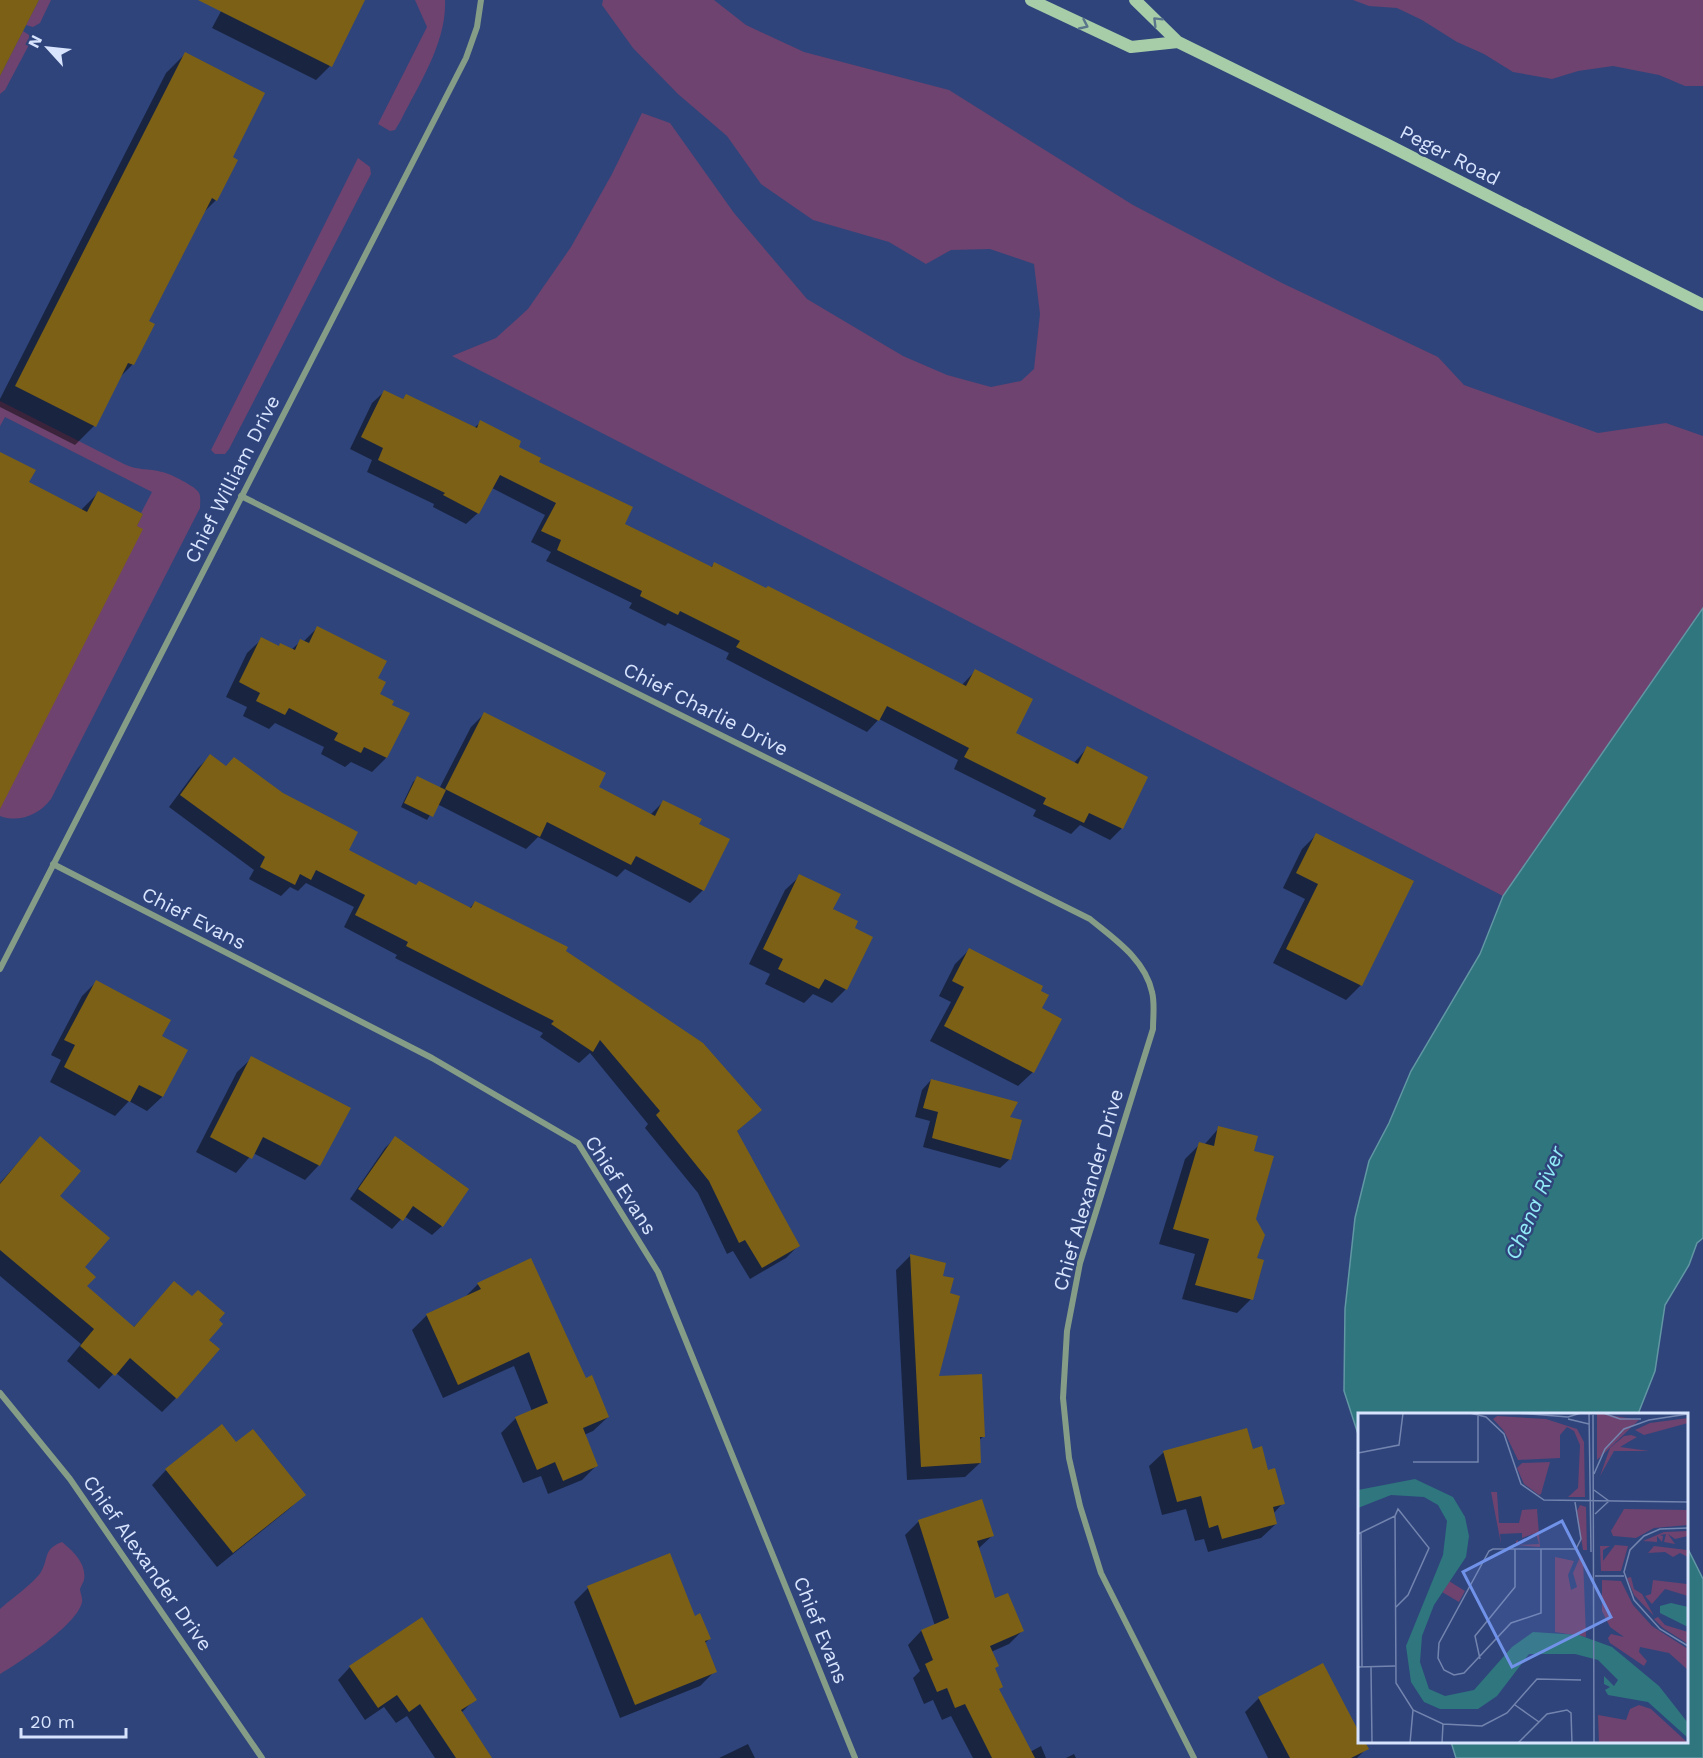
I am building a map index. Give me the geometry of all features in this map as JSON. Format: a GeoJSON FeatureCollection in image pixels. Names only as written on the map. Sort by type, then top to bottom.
{"type":"FeatureCollection","features":[{"type":"Feature","properties":{"kind":"main road"},"geometry":{"type":"LineString","coordinates":[[1031,0],[1131,46],[1178,42]]}},
{"type":"Feature","properties":{"kind":"main road","name":"Peger Road"},"geometry":{"type":"LineString","coordinates":[[1136,0],[1178,42],[1396,149],[1703,305]]}},
{"type":"Feature","properties":{"kind":"street","name":"Chief William Drive"},"geometry":{"type":"LineString","coordinates":[[0,969],[466,58],[477,27],[481,0]]}},
{"type":"Feature","properties":{"kind":"street","name":"Chief Charlie Drive"},"geometry":{"type":"LineString","coordinates":[[242,496],[1090,919],[1120,944],[1143,968]]}},
{"type":"Feature","properties":{"kind":"street","name":"Chief Evans"},"geometry":{"type":"LineString","coordinates":[[53,864],[432,1058],[578,1143],[658,1272],[855,1758]]}},
{"type":"Feature","properties":{"kind":"street","name":"Chief Alexander Drive"},"geometry":{"type":"LineString","coordinates":[[1143,968],[1153,993],[1153,1029],[1080,1263],[1066,1331],[1063,1398],[1070,1458],[1080,1506],[1101,1573],[1194,1758]]}},
{"type":"Feature","properties":{"kind":"street","name":"Chief Alexander Drive"},"geometry":{"type":"LineString","coordinates":[[0,1393],[70,1479],[261,1758]]}},
{"type":"Feature","properties":{"kind":"shaded area"},"geometry":{"type":"Polygon","coordinates":[[[39,0],[51,0],[40,23],[33,27],[26,25],[39,0]]]}},
{"type":"Feature","properties":{"kind":"shaded area"},"geometry":{"type":"Polygon","coordinates":[[[415,0],[445,0],[442,31],[437,47],[401,120],[395,130],[390,131],[378,124],[427,27],[415,0]]]}},
{"type":"Feature","properties":{"kind":"shaded area"},"geometry":{"type":"Polygon","coordinates":[[[603,0],[714,0],[746,25],[804,52],[949,90],[1133,205],[1284,284],[1438,357],[1464,385],[1598,433],[1666,423],[1703,436],[1703,608],[1503,896],[452,356],[496,338],[528,309],[571,247],[612,174],[642,113],[670,123],[734,213],[807,299],[903,356],[947,375],[991,387],[1021,381],[1034,369],[1040,314],[1034,264],[990,249],[951,250],[926,264],[889,242],[813,220],[761,184],[727,136],[678,94],[633,48],[602,5],[603,0]]]}},
{"type":"Feature","properties":{"kind":"shaded area"},"geometry":{"type":"Polygon","coordinates":[[[1353,0],[1703,0],[1703,86],[1685,86],[1659,75],[1613,66],[1578,71],[1552,79],[1513,72],[1397,8],[1369,6],[1353,0]]]}},
{"type":"Feature","properties":{"kind":"shaded area"},"geometry":{"type":"Polygon","coordinates":[[[23,31],[29,35],[30,43],[5,90],[0,94],[0,76],[23,31]]]}},
{"type":"Feature","properties":{"kind":"shaded area"},"geometry":{"type":"Polygon","coordinates":[[[358,158],[370,167],[371,174],[229,449],[225,454],[215,454],[211,450],[358,158]]]}},
{"type":"Feature","properties":{"kind":"shaded area"},"geometry":{"type":"Polygon","coordinates":[[[0,401],[124,464],[134,468],[162,472],[176,478],[197,490],[200,498],[200,508],[51,799],[35,813],[14,819],[0,816],[0,795],[143,514],[141,513],[152,492],[5,417],[0,426],[0,401]]]}},
{"type":"Feature","properties":{"kind":"shaded area"},"geometry":{"type":"Polygon","coordinates":[[[62,1542],[75,1554],[83,1569],[84,1580],[80,1589],[82,1600],[78,1611],[47,1642],[0,1674],[0,1609],[38,1576],[49,1551],[62,1542]]]}},
{"type":"Feature","properties":{"kind":"water","name":"Chena River"},"geometry":{"type":"Polygon","coordinates":[[[1703,608],[1703,1238],[1697,1243],[1689,1265],[1665,1305],[1655,1371],[1638,1413],[1358,1413],[1358,1434],[1344,1391],[1345,1309],[1355,1218],[1369,1161],[1389,1123],[1411,1071],[1480,954],[1503,896],[1703,608]]]}},
{"type":"Feature","properties":{"kind":"water"},"geometry":{"type":"Polygon","coordinates":[[[1688,1549],[1703,1579],[1703,1758],[1456,1758],[1451,1743],[1688,1743],[1688,1549]]]}},
{"type":"Feature","properties":{"kind":"building"},"geometry":{"type":"Polygon","coordinates":[[[0,0],[39,0],[0,76],[0,0]]]}},
{"type":"Feature","properties":{"kind":"building"},"geometry":{"type":"Polygon","coordinates":[[[198,0],[365,0],[332,67],[198,0]]]}},
{"type":"Feature","properties":{"kind":"building"},"geometry":{"type":"Polygon","coordinates":[[[185,52],[265,93],[233,157],[238,160],[217,201],[212,198],[149,321],[155,324],[134,365],[128,363],[96,427],[15,386],[185,52]]]}},
{"type":"Feature","properties":{"kind":"building"},"geometry":{"type":"Polygon","coordinates":[[[384,390],[403,399],[406,394],[477,428],[480,420],[521,441],[519,447],[541,458],[539,462],[633,507],[625,524],[712,567],[714,562],[766,588],[768,586],[966,686],[975,669],[1033,699],[1016,733],[1078,764],[1087,746],[1148,777],[1123,829],[1089,813],[1084,823],[1043,804],[1046,798],[964,757],[969,748],[887,706],[879,721],[736,647],[740,641],[680,611],[678,615],[640,596],[642,591],[557,550],[561,540],[541,531],[556,503],[500,475],[479,514],[443,495],[445,493],[378,460],[383,448],[361,437],[384,390]]]}},
{"type":"Feature","properties":{"kind":"building"},"geometry":{"type":"Polygon","coordinates":[[[0,452],[36,470],[29,482],[87,512],[98,491],[143,514],[137,526],[143,529],[0,809],[0,452]]]}},
{"type":"Feature","properties":{"kind":"building"},"geometry":{"type":"Polygon","coordinates":[[[317,626],[387,661],[378,678],[386,682],[380,694],[394,701],[392,705],[410,713],[387,758],[364,747],[361,753],[334,740],[338,733],[289,708],[285,715],[256,701],[260,693],[239,682],[261,637],[279,646],[280,643],[295,650],[300,639],[309,643],[317,626]]]}},
{"type":"Feature","properties":{"kind":"building"},"geometry":{"type":"Polygon","coordinates":[[[484,712],[606,773],[599,787],[655,816],[663,800],[702,819],[699,824],[730,839],[704,891],[636,856],[631,865],[547,822],[540,837],[445,789],[484,712]]]}},
{"type":"Feature","properties":{"kind":"building"},"geometry":{"type":"Polygon","coordinates":[[[210,754],[226,766],[234,757],[283,793],[358,832],[349,850],[416,885],[419,881],[471,908],[475,901],[568,947],[566,951],[703,1043],[762,1110],[737,1131],[800,1246],[762,1268],[745,1240],[739,1243],[709,1181],[656,1115],[660,1111],[600,1040],[593,1052],[551,1024],[554,1021],[406,946],[408,942],[355,915],[365,895],[316,870],[311,880],[300,874],[295,885],[260,867],[265,857],[180,795],[210,754]]]}},
{"type":"Feature","properties":{"kind":"building"},"geometry":{"type":"Polygon","coordinates":[[[417,776],[446,790],[433,817],[404,803],[417,776]]]}},
{"type":"Feature","properties":{"kind":"building"},"geometry":{"type":"Polygon","coordinates":[[[1316,833],[1414,881],[1362,986],[1286,949],[1318,884],[1296,873],[1316,833]]]}},
{"type":"Feature","properties":{"kind":"building"},"geometry":{"type":"Polygon","coordinates":[[[799,874],[841,894],[833,909],[858,921],[855,928],[873,937],[847,990],[825,979],[819,989],[778,969],[783,959],[763,949],[799,874]]]}},
{"type":"Feature","properties":{"kind":"building"},"geometry":{"type":"Polygon","coordinates":[[[969,948],[1043,986],[1041,991],[1049,995],[1042,1008],[1062,1019],[1034,1073],[944,1026],[964,987],[952,981],[969,948]]]}},
{"type":"Feature","properties":{"kind":"building"},"geometry":{"type":"Polygon","coordinates":[[[96,980],[171,1020],[162,1036],[188,1050],[163,1097],[139,1085],[130,1102],[64,1067],[75,1045],[64,1040],[96,980]]]}},
{"type":"Feature","properties":{"kind":"building"},"geometry":{"type":"Polygon","coordinates":[[[251,1056],[351,1108],[320,1166],[263,1137],[252,1159],[210,1137],[251,1056]]]}},
{"type":"Feature","properties":{"kind":"building"},"geometry":{"type":"Polygon","coordinates":[[[931,1079],[1018,1102],[1010,1117],[1022,1120],[1011,1160],[932,1138],[938,1112],[923,1108],[931,1079]]]}},
{"type":"Feature","properties":{"kind":"building"},"geometry":{"type":"Polygon","coordinates":[[[1218,1126],[1258,1136],[1254,1151],[1274,1156],[1256,1219],[1265,1235],[1257,1258],[1264,1260],[1253,1300],[1195,1285],[1209,1239],[1173,1229],[1199,1142],[1214,1146],[1218,1126]]]}},
{"type":"Feature","properties":{"kind":"building"},"geometry":{"type":"Polygon","coordinates":[[[40,1136],[81,1171],[60,1196],[110,1238],[85,1267],[96,1277],[87,1286],[134,1327],[174,1281],[192,1296],[198,1290],[225,1313],[219,1320],[223,1324],[209,1340],[220,1349],[177,1399],[130,1358],[115,1376],[80,1346],[94,1329],[0,1250],[0,1184],[40,1136]]]}},
{"type":"Feature","properties":{"kind":"building"},"geometry":{"type":"Polygon","coordinates":[[[395,1136],[469,1189],[443,1227],[413,1206],[403,1221],[358,1189],[395,1136]]]}},
{"type":"Feature","properties":{"kind":"building"},"geometry":{"type":"Polygon","coordinates":[[[910,1254],[946,1263],[943,1276],[954,1278],[950,1293],[960,1296],[939,1376],[982,1374],[985,1437],[980,1437],[981,1463],[921,1467],[910,1254]]]}},
{"type":"Feature","properties":{"kind":"building"},"geometry":{"type":"Polygon","coordinates":[[[531,1258],[586,1378],[592,1375],[609,1417],[583,1428],[598,1466],[563,1481],[555,1462],[537,1470],[515,1417],[548,1403],[529,1352],[458,1385],[426,1314],[481,1289],[477,1283],[531,1258]]]}},
{"type":"Feature","properties":{"kind":"building"},"geometry":{"type":"Polygon","coordinates":[[[222,1424],[236,1442],[253,1429],[306,1495],[233,1553],[165,1469],[222,1424]]]}},
{"type":"Feature","properties":{"kind":"building"},"geometry":{"type":"Polygon","coordinates":[[[1247,1428],[1253,1449],[1262,1446],[1268,1470],[1275,1468],[1285,1504],[1273,1507],[1277,1524],[1222,1539],[1218,1525],[1209,1528],[1201,1496],[1177,1502],[1163,1451],[1247,1428]]]}},
{"type":"Feature","properties":{"kind":"building"},"geometry":{"type":"Polygon","coordinates":[[[982,1499],[994,1536],[977,1541],[995,1598],[1008,1593],[1024,1631],[990,1646],[999,1666],[995,1668],[1003,1687],[999,1689],[1035,1758],[992,1758],[965,1704],[955,1708],[947,1688],[937,1692],[925,1664],[933,1660],[921,1630],[949,1618],[918,1520],[982,1499]]]}},
{"type":"Feature","properties":{"kind":"building"},"geometry":{"type":"Polygon","coordinates":[[[670,1553],[695,1616],[700,1613],[711,1639],[705,1641],[717,1672],[635,1705],[587,1586],[670,1553]]]}},
{"type":"Feature","properties":{"kind":"building"},"geometry":{"type":"Polygon","coordinates":[[[422,1617],[477,1700],[461,1710],[492,1758],[456,1758],[420,1704],[409,1712],[397,1695],[378,1708],[349,1666],[422,1617]]]}},
{"type":"Feature","properties":{"kind":"building"},"geometry":{"type":"Polygon","coordinates":[[[1323,1663],[1358,1730],[1358,1743],[1366,1743],[1369,1749],[1351,1758],[1290,1758],[1258,1697],[1323,1663]]]}}]}
